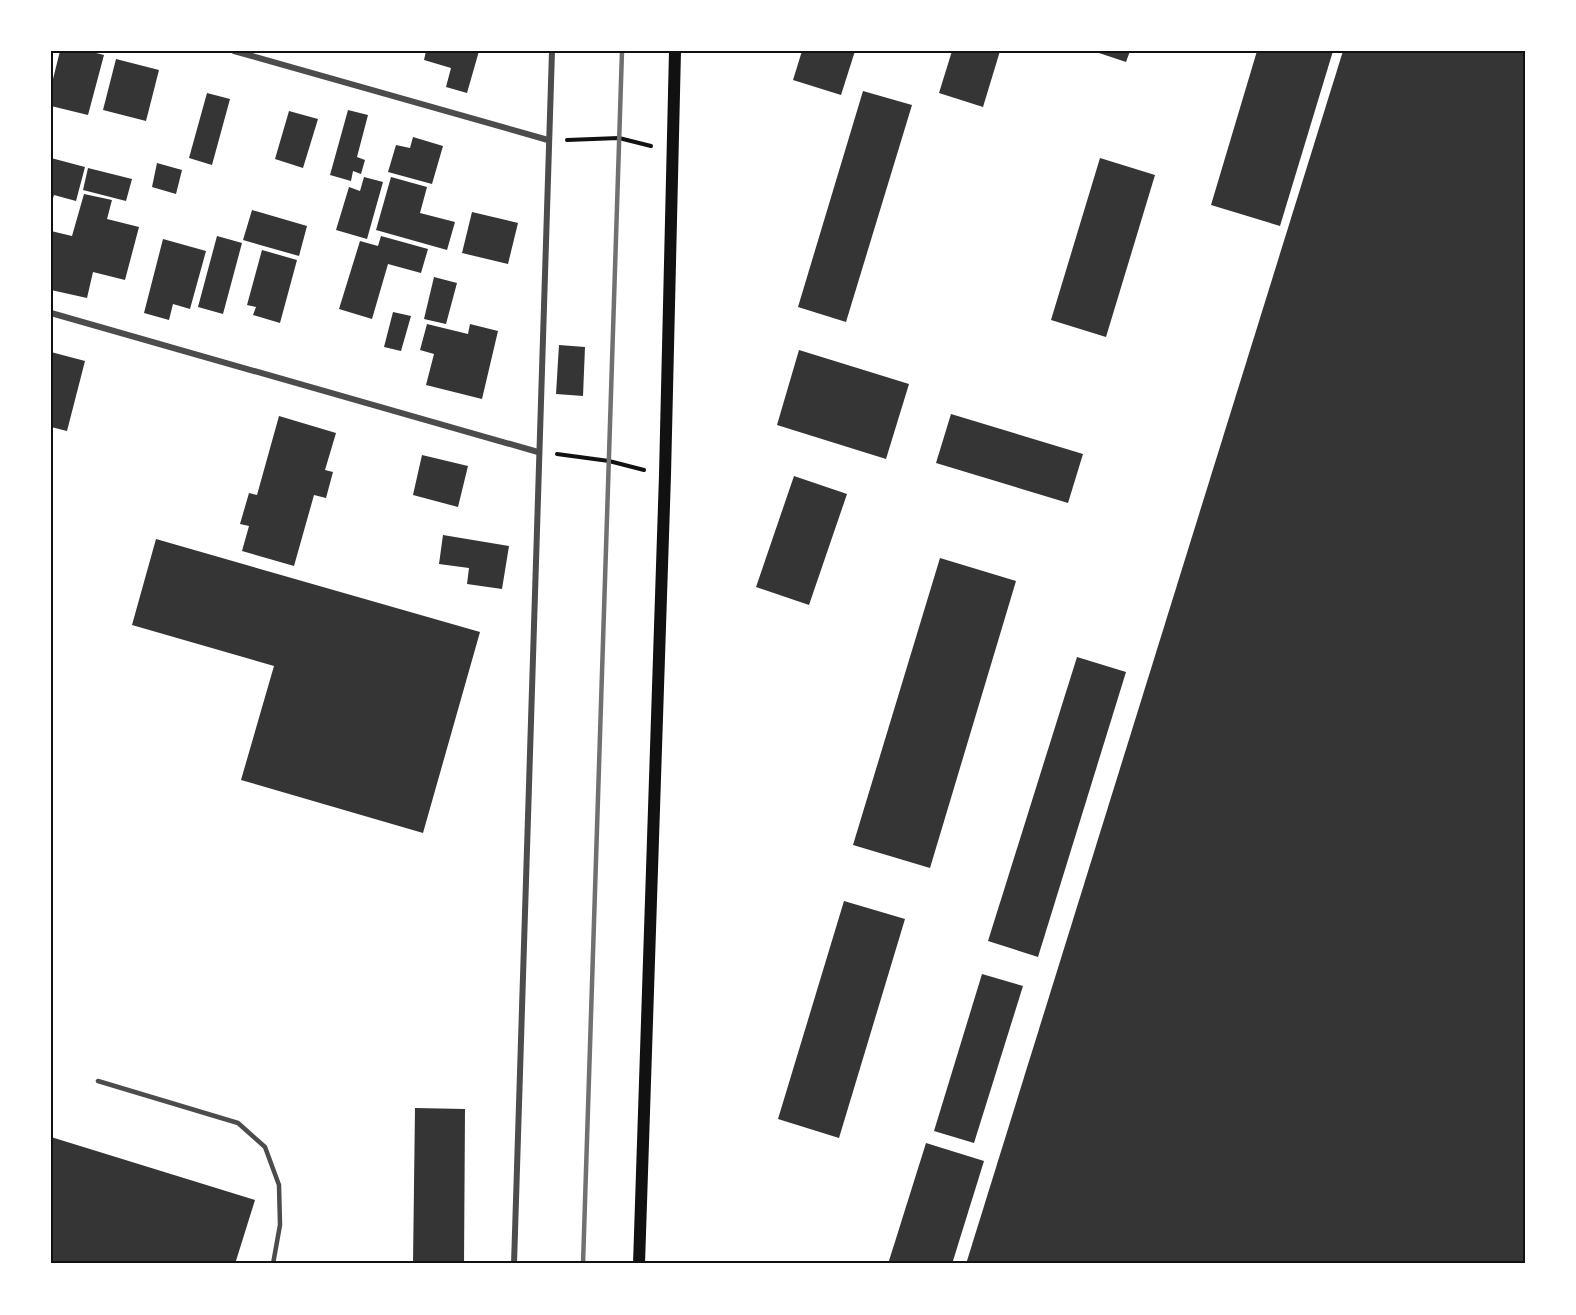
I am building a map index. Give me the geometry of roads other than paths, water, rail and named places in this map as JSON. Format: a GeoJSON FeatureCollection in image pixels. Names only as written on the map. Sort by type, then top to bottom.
{"type":"FeatureCollection","features":[{"type":"Feature","properties":{"kind":"main road"},"geometry":{"type":"LineString","coordinates":[[639,1264],[675,51]]}},
{"type":"Feature","properties":{"kind":"street"},"geometry":{"type":"LineString","coordinates":[[234,51],[548,140]]}},
{"type":"Feature","properties":{"kind":"street"},"geometry":{"type":"LineString","coordinates":[[514,1264],[552,51]]}},
{"type":"Feature","properties":{"kind":"street"},"geometry":{"type":"LineString","coordinates":[[51,313],[538,452]]}},
{"type":"Feature","properties":{"kind":"lane"},"geometry":{"type":"LineString","coordinates":[[98,1081],[238,1123],[265,1147],[279,1185],[280,1225],[273,1264]]}},
{"type":"Feature","properties":{"kind":"railway"},"geometry":{"type":"LineString","coordinates":[[583,1264],[622,51]]}}]}
